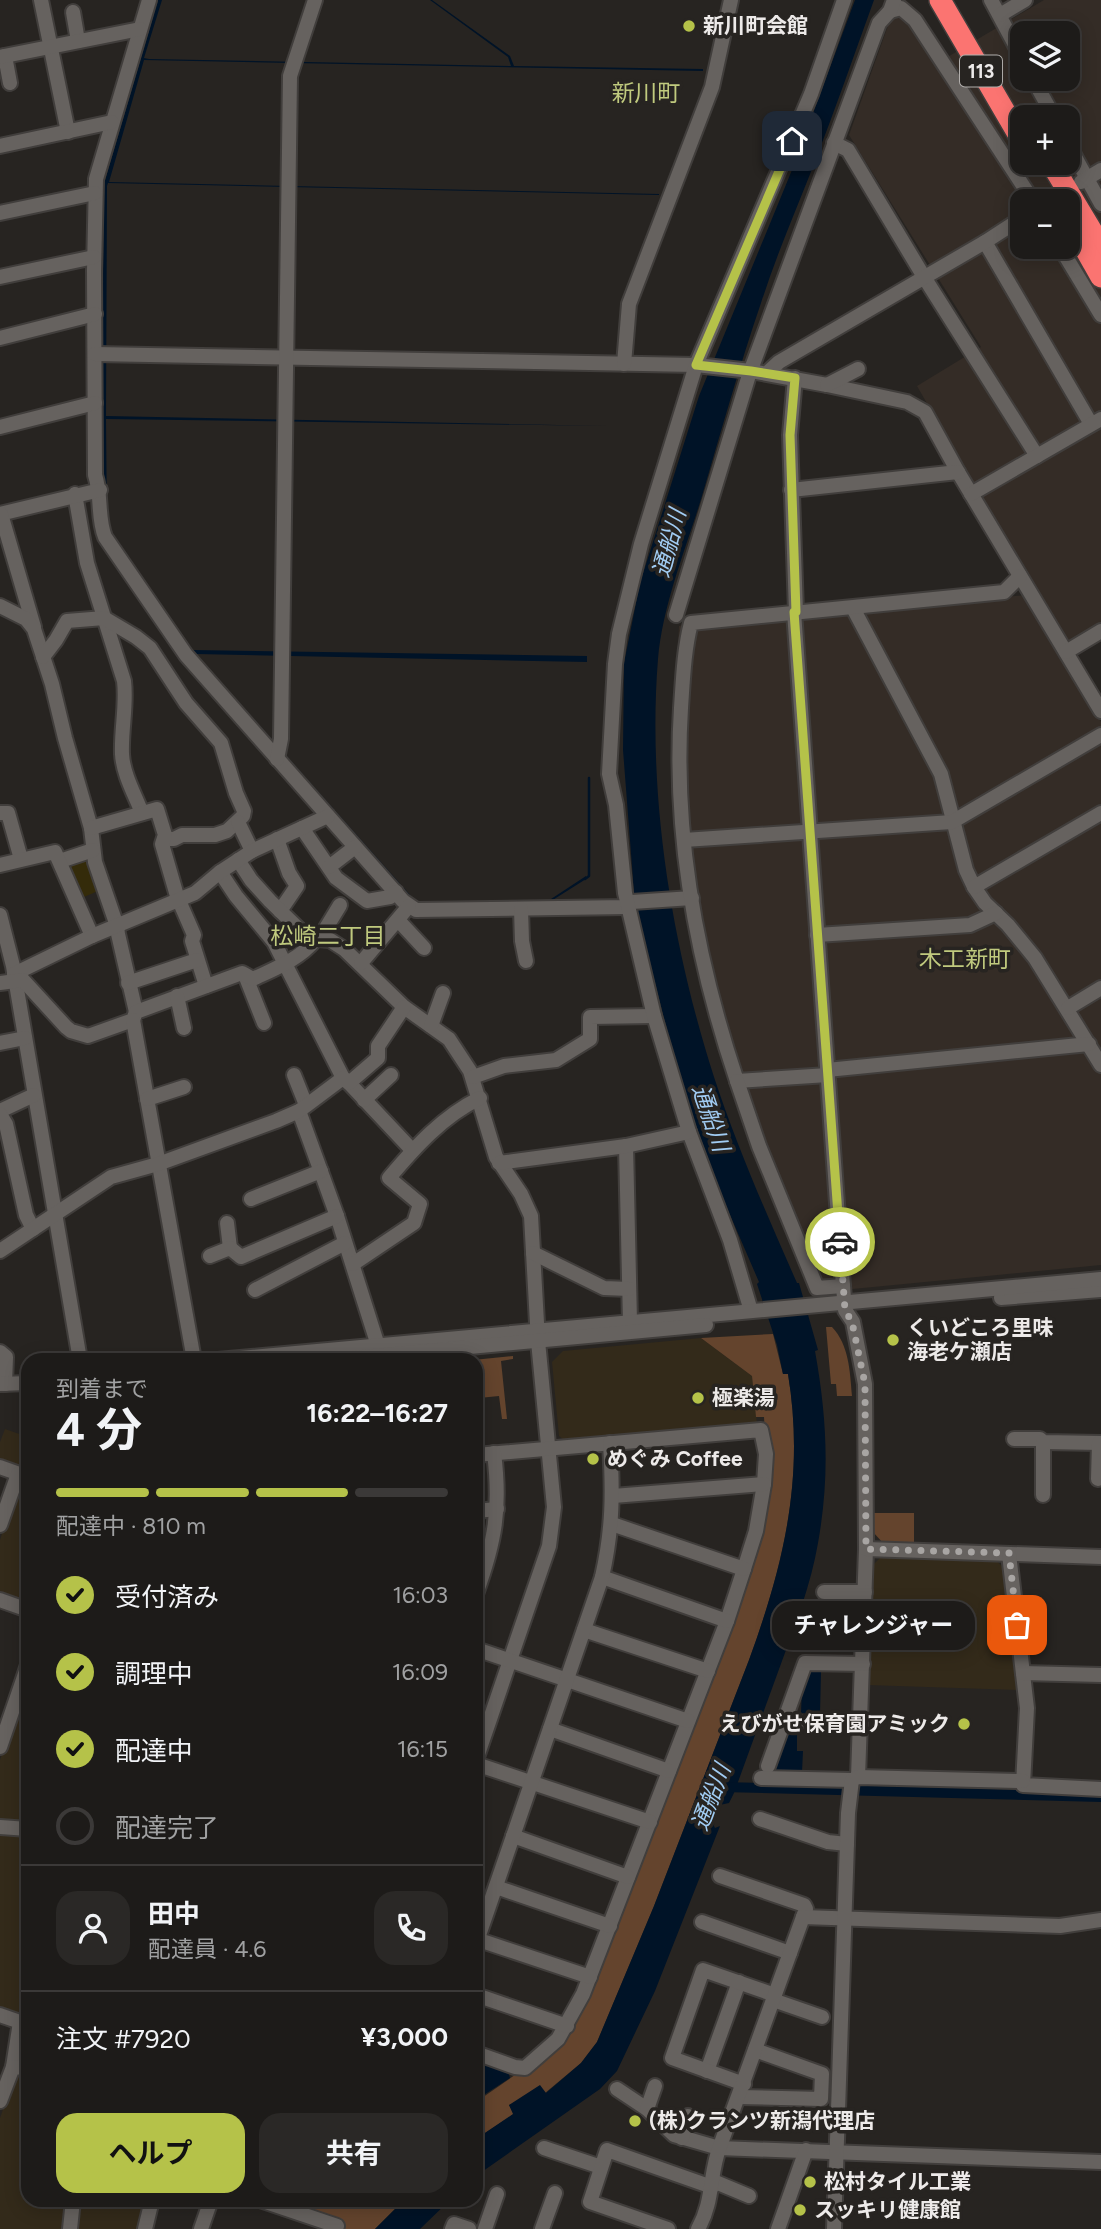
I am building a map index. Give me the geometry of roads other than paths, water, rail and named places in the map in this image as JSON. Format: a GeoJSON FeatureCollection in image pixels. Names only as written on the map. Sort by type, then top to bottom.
{"type":"FeatureCollection","features":[{"type":"Feature","properties":{"kind":"highway","name":"113"},"geometry":{"type":"LineString","coordinates":[[940,0],[1010,120]]}},
{"type":"Feature","properties":{"kind":"highway","name":"113"},"geometry":{"type":"LineString","coordinates":[[954,0],[1016,105]]}},
{"type":"Feature","properties":{"kind":"highway"},"geometry":{"type":"LineString","coordinates":[[1080,223],[1101,246]]}},
{"type":"Feature","properties":{"kind":"highway"},"geometry":{"type":"LineString","coordinates":[[1080,240],[1101,277]]}},
{"type":"Feature","properties":{"kind":"street"},"geometry":{"type":"LineString","coordinates":[[41,0],[68,132]]}},
{"type":"Feature","properties":{"kind":"street"},"geometry":{"type":"LineString","coordinates":[[149,0],[96,179],[95,475],[100,490],[101,527],[105,537],[186,655],[278,752],[328,816],[409,906],[416,910],[521,909],[686,899]]}},
{"type":"Feature","properties":{"kind":"street"},"geometry":{"type":"LineString","coordinates":[[278,752],[282,654],[290,76],[314,0]]}},
{"type":"Feature","properties":{"kind":"street"},"geometry":{"type":"LineString","coordinates":[[624,364],[629,304],[712,87],[731,0]]}},
{"type":"Feature","properties":{"kind":"street"},"geometry":{"type":"LineString","coordinates":[[755,1314],[689,1132],[654,1016],[630,904],[609,774],[615,664],[619,634],[638,556],[696,365],[807,106],[844,0]]}},
{"type":"Feature","properties":{"kind":"street"},"geometry":{"type":"LineString","coordinates":[[991,0],[1010,35]]}},
{"type":"Feature","properties":{"kind":"street"},"geometry":{"type":"LineString","coordinates":[[1000,15],[1025,0]]}},
{"type":"Feature","properties":{"kind":"street"},"geometry":{"type":"LineString","coordinates":[[676,615],[770,315],[879,23],[892,6],[901,8],[915,20],[1025,189]]}},
{"type":"Feature","properties":{"kind":"street"},"geometry":{"type":"LineString","coordinates":[[73,12],[78,41]]}},
{"type":"Feature","properties":{"kind":"street"},"geometry":{"type":"LineString","coordinates":[[10,83],[2,56],[140,29]]}},
{"type":"Feature","properties":{"kind":"street"},"geometry":{"type":"LineString","coordinates":[[0,146],[112,122]]}},
{"type":"Feature","properties":{"kind":"street"},"geometry":{"type":"LineString","coordinates":[[834,143],[848,150],[1037,457]]}},
{"type":"Feature","properties":{"kind":"street"},"geometry":{"type":"LineString","coordinates":[[1080,167],[1101,204]]}},
{"type":"Feature","properties":{"kind":"street"},"geometry":{"type":"LineString","coordinates":[[1071,189],[1101,170]]}},
{"type":"Feature","properties":{"kind":"street"},"geometry":{"type":"LineString","coordinates":[[0,213],[95,193]]}},
{"type":"Feature","properties":{"kind":"street"},"geometry":{"type":"LineString","coordinates":[[767,373],[779,362],[1010,226]]}},
{"type":"Feature","properties":{"kind":"street"},"geometry":{"type":"LineString","coordinates":[[971,494],[1096,422],[985,242]]}},
{"type":"Feature","properties":{"kind":"street"},"geometry":{"type":"LineString","coordinates":[[0,277],[94,257]]}},
{"type":"Feature","properties":{"kind":"street"},"geometry":{"type":"LineString","coordinates":[[1067,259],[1101,315]]}},
{"type":"Feature","properties":{"kind":"street"},"geometry":{"type":"LineString","coordinates":[[0,338],[95,314]]}},
{"type":"Feature","properties":{"kind":"street"},"geometry":{"type":"LineString","coordinates":[[95,354],[696,365],[767,373],[906,402],[925,412],[1101,711]]}},
{"type":"Feature","properties":{"kind":"street"},"geometry":{"type":"LineString","coordinates":[[827,385],[858,369]]}},
{"type":"Feature","properties":{"kind":"street"},"geometry":{"type":"LineString","coordinates":[[795,378],[790,435],[795,612],[842,1286],[838,1307]]}},
{"type":"Feature","properties":{"kind":"street"},"geometry":{"type":"LineString","coordinates":[[0,427],[94,402]]}},
{"type":"Feature","properties":{"kind":"street"},"geometry":{"type":"LineString","coordinates":[[791,490],[958,472]]}},
{"type":"Feature","properties":{"kind":"street"},"geometry":{"type":"LineString","coordinates":[[100,490],[1,514],[91,828],[93,850],[117,926],[193,1353]]}},
{"type":"Feature","properties":{"kind":"street"},"geometry":{"type":"LineString","coordinates":[[75,495],[83,547],[124,681],[126,696],[122,753],[142,813]]}},
{"type":"Feature","properties":{"kind":"street"},"geometry":{"type":"LineString","coordinates":[[842,1286],[817,1288],[737,1081],[717,1018],[686,899],[679,732],[683,672],[691,623],[1004,592],[1020,576]]}},
{"type":"Feature","properties":{"kind":"street"},"geometry":{"type":"LineString","coordinates":[[0,606],[26,620],[34,629]]}},
{"type":"Feature","properties":{"kind":"street"},"geometry":{"type":"LineString","coordinates":[[853,608],[941,774],[966,870],[974,887],[1035,958],[1101,1065]]}},
{"type":"Feature","properties":{"kind":"street"},"geometry":{"type":"LineString","coordinates":[[43,657],[57,640],[67,621],[104,618],[127,630],[149,649],[186,703],[221,743],[244,811],[239,822],[228,831],[215,835],[183,835],[164,839]]}},
{"type":"Feature","properties":{"kind":"street"},"geometry":{"type":"LineString","coordinates":[[1066,652],[1101,631]]}},
{"type":"Feature","properties":{"kind":"street"},"geometry":{"type":"LineString","coordinates":[[684,840],[952,822],[1101,735]]}},
{"type":"Feature","properties":{"kind":"street"},"geometry":{"type":"LineString","coordinates":[[91,828],[157,809],[164,839],[162,844],[194,935],[192,941],[206,986]]}},
{"type":"Feature","properties":{"kind":"street"},"geometry":{"type":"LineString","coordinates":[[0,813],[8,813],[22,859]]}},
{"type":"Feature","properties":{"kind":"street"},"geometry":{"type":"LineString","coordinates":[[974,887],[1101,813]]}},
{"type":"Feature","properties":{"kind":"street"},"geometry":{"type":"LineString","coordinates":[[0,983],[92,936],[195,893],[252,851],[328,816]]}},
{"type":"Feature","properties":{"kind":"street"},"geometry":{"type":"LineString","coordinates":[[239,822],[252,851]]}},
{"type":"Feature","properties":{"kind":"street"},"geometry":{"type":"LineString","coordinates":[[302,828],[336,878],[367,901],[390,897],[396,892]]}},
{"type":"Feature","properties":{"kind":"street"},"geometry":{"type":"LineString","coordinates":[[277,839],[289,873],[297,886],[280,911]]}},
{"type":"Feature","properties":{"kind":"street"},"geometry":{"type":"LineString","coordinates":[[329,867],[355,847]]}},
{"type":"Feature","properties":{"kind":"street"},"geometry":{"type":"LineString","coordinates":[[60,861],[93,850]]}},
{"type":"Feature","properties":{"kind":"street"},"geometry":{"type":"LineString","coordinates":[[0,865],[55,852],[92,936]]}},
{"type":"Feature","properties":{"kind":"street"},"geometry":{"type":"LineString","coordinates":[[239,860],[251,880],[308,938],[330,940],[344,949],[404,1007],[449,1039],[473,1077],[499,1163],[526,1203],[530,1216],[554,1507],[549,1546],[483,1741]]}},
{"type":"Feature","properties":{"kind":"street"},"geometry":{"type":"LineString","coordinates":[[220,872],[274,942],[346,1081],[412,1150]]}},
{"type":"Feature","properties":{"kind":"street"},"geometry":{"type":"LineString","coordinates":[[15,977],[23,979],[66,1027],[88,1037],[177,996],[242,973],[253,979],[286,963],[317,939],[340,905]]}},
{"type":"Feature","properties":{"kind":"street"},"geometry":{"type":"LineString","coordinates":[[360,963],[409,906]]}},
{"type":"Feature","properties":{"kind":"street"},"geometry":{"type":"LineString","coordinates":[[521,909],[526,961]]}},
{"type":"Feature","properties":{"kind":"street"},"geometry":{"type":"LineString","coordinates":[[817,934],[970,925],[996,913]]}},
{"type":"Feature","properties":{"kind":"street"},"geometry":{"type":"LineString","coordinates":[[0,915],[15,977],[79,1353]]}},
{"type":"Feature","properties":{"kind":"street"},"geometry":{"type":"LineString","coordinates":[[398,920],[424,948]]}},
{"type":"Feature","properties":{"kind":"street"},"geometry":{"type":"LineString","coordinates":[[128,983],[197,960]]}},
{"type":"Feature","properties":{"kind":"street"},"geometry":{"type":"LineString","coordinates":[[245,975],[264,1023]]}},
{"type":"Feature","properties":{"kind":"street"},"geometry":{"type":"LineString","coordinates":[[1068,1008],[1101,988]]}},
{"type":"Feature","properties":{"kind":"street"},"geometry":{"type":"LineString","coordinates":[[431,1026],[443,993]]}},
{"type":"Feature","properties":{"kind":"street"},"geometry":{"type":"LineString","coordinates":[[177,996],[184,1028]]}},
{"type":"Feature","properties":{"kind":"street"},"geometry":{"type":"LineString","coordinates":[[0,1251],[111,1177],[158,1164],[276,1121],[303,1108],[379,1058],[377,1046],[404,1007]]}},
{"type":"Feature","properties":{"kind":"street"},"geometry":{"type":"LineString","coordinates":[[473,1077],[504,1066],[556,1060],[590,1039],[590,1017],[654,1016]]}},
{"type":"Feature","properties":{"kind":"street"},"geometry":{"type":"LineString","coordinates":[[0,1043],[25,1038]]}},
{"type":"Feature","properties":{"kind":"street"},"geometry":{"type":"LineString","coordinates":[[737,1081],[1089,1044]]}},
{"type":"Feature","properties":{"kind":"street"},"geometry":{"type":"LineString","coordinates":[[294,1075],[321,1171],[380,1353],[755,1314],[1101,1290]]}},
{"type":"Feature","properties":{"kind":"street"},"geometry":{"type":"LineString","coordinates":[[364,1100],[391,1075]]}},
{"type":"Feature","properties":{"kind":"street"},"geometry":{"type":"LineString","coordinates":[[147,1098],[184,1087]]}},
{"type":"Feature","properties":{"kind":"street"},"geometry":{"type":"LineString","coordinates":[[33,1229],[26,1215],[6,1124],[0,1112],[34,1095]]}},
{"type":"Feature","properties":{"kind":"street"},"geometry":{"type":"LineString","coordinates":[[353,1264],[414,1223],[420,1204],[389,1178],[412,1150],[448,1119],[480,1098]]}},
{"type":"Feature","properties":{"kind":"street"},"geometry":{"type":"LineString","coordinates":[[499,1163],[626,1146],[689,1132]]}},
{"type":"Feature","properties":{"kind":"street"},"geometry":{"type":"LineString","coordinates":[[626,1146],[630,1322]]}},
{"type":"Feature","properties":{"kind":"street"},"geometry":{"type":"LineString","coordinates":[[0,1171],[16,1168]]}},
{"type":"Feature","properties":{"kind":"street"},"geometry":{"type":"LineString","coordinates":[[251,1199],[321,1171]]}},
{"type":"Feature","properties":{"kind":"street"},"geometry":{"type":"LineString","coordinates":[[227,1223],[230,1248],[241,1257],[337,1216]]}},
{"type":"Feature","properties":{"kind":"street"},"geometry":{"type":"LineString","coordinates":[[254,1290],[345,1242]]}},
{"type":"Feature","properties":{"kind":"street"},"geometry":{"type":"LineString","coordinates":[[210,1256],[230,1248]]}},
{"type":"Feature","properties":{"kind":"street"},"geometry":{"type":"LineString","coordinates":[[533,1253],[604,1288],[629,1289]]}},
{"type":"Feature","properties":{"kind":"street"},"geometry":{"type":"LineString","coordinates":[[838,1307],[1101,1279]]}},
{"type":"Feature","properties":{"kind":"street"},"geometry":{"type":"LineString","coordinates":[[834,2229],[847,1844],[863,1664],[866,1549],[865,1384],[852,1322],[838,1307]]}},
{"type":"Feature","properties":{"kind":"street"},"geometry":{"type":"LineString","coordinates":[[538,1336],[630,1322],[755,1314]]}},
{"type":"Feature","properties":{"kind":"street"},"geometry":{"type":"LineString","coordinates":[[0,1352],[6,1357],[3,1384],[21,1383]]}},
{"type":"Feature","properties":{"kind":"street"},"geometry":{"type":"LineString","coordinates":[[483,1454],[761,1430],[766,1454],[756,1531],[727,1620],[590,1977],[567,2026],[548,2050],[525,2068],[483,2056]]}},
{"type":"Feature","properties":{"kind":"street"},"geometry":{"type":"LineString","coordinates":[[1014,1439],[1100,1443],[1098,1479]]}},
{"type":"Feature","properties":{"kind":"street"},"geometry":{"type":"LineString","coordinates":[[1043,1495],[1044,1442]]}},
{"type":"Feature","properties":{"kind":"street"},"geometry":{"type":"LineString","coordinates":[[483,1922],[602,1577],[612,1524],[610,1443]]}},
{"type":"Feature","properties":{"kind":"street"},"geometry":{"type":"LineString","coordinates":[[483,1571],[494,1536],[497,1509],[498,1487],[494,1453]]}},
{"type":"Feature","properties":{"kind":"street"},"geometry":{"type":"LineString","coordinates":[[0,1468],[21,1474]]}},
{"type":"Feature","properties":{"kind":"street"},"geometry":{"type":"LineString","coordinates":[[0,1525],[21,1479]]}},
{"type":"Feature","properties":{"kind":"street"},"geometry":{"type":"LineString","coordinates":[[613,1496],[764,1484]]}},
{"type":"Feature","properties":{"kind":"street"},"geometry":{"type":"LineString","coordinates":[[483,1510],[497,1509]]}},
{"type":"Feature","properties":{"kind":"street"},"geometry":{"type":"LineString","coordinates":[[612,1524],[744,1569]]}},
{"type":"Feature","properties":{"kind":"street"},"geometry":{"type":"LineString","coordinates":[[866,1549],[1101,1557]]}},
{"type":"Feature","properties":{"kind":"street"},"geometry":{"type":"LineString","coordinates":[[1009,1553],[1027,1708],[1023,1783]]}},
{"type":"Feature","properties":{"kind":"street"},"geometry":{"type":"LineString","coordinates":[[602,1577],[727,1620]]}},
{"type":"Feature","properties":{"kind":"street"},"geometry":{"type":"LineString","coordinates":[[824,1592],[865,1592]]}},
{"type":"Feature","properties":{"kind":"street"},"geometry":{"type":"LineString","coordinates":[[0,1600],[21,1608]]}},
{"type":"Feature","properties":{"kind":"street"},"geometry":{"type":"LineString","coordinates":[[584,1630],[708,1671]]}},
{"type":"Feature","properties":{"kind":"street"},"geometry":{"type":"LineString","coordinates":[[809,1640],[863,1641]]}},
{"type":"Feature","properties":{"kind":"street"},"geometry":{"type":"LineString","coordinates":[[483,1651],[688,1721]]}},
{"type":"Feature","properties":{"kind":"street"},"geometry":{"type":"LineString","coordinates":[[863,1664],[804,1663],[764,1772],[853,1784],[1023,1783],[1101,1788]]}},
{"type":"Feature","properties":{"kind":"street"},"geometry":{"type":"LineString","coordinates":[[1023,1673],[1101,1675]]}},
{"type":"Feature","properties":{"kind":"street"},"geometry":{"type":"LineString","coordinates":[[0,1747],[21,1686]]}},
{"type":"Feature","properties":{"kind":"street"},"geometry":{"type":"LineString","coordinates":[[783,1722],[798,1722]]}},
{"type":"Feature","properties":{"kind":"street"},"geometry":{"type":"LineString","coordinates":[[550,1729],[669,1771]]}},
{"type":"Feature","properties":{"kind":"street"},"geometry":{"type":"LineString","coordinates":[[483,1764],[650,1822]]}},
{"type":"Feature","properties":{"kind":"street"},"geometry":{"type":"LineString","coordinates":[[760,1819],[828,1842],[847,1844]]}},
{"type":"Feature","properties":{"kind":"street"},"geometry":{"type":"LineString","coordinates":[[0,1827],[21,1828]]}},
{"type":"Feature","properties":{"kind":"street"},"geometry":{"type":"LineString","coordinates":[[513,1836],[628,1877]]}},
{"type":"Feature","properties":{"kind":"street"},"geometry":{"type":"LineString","coordinates":[[698,2229],[707,2214],[719,2148],[742,2091],[806,1909],[804,1905],[720,1876]]}},
{"type":"Feature","properties":{"kind":"street"},"geometry":{"type":"LineString","coordinates":[[496,1887],[610,1926]]}},
{"type":"Feature","properties":{"kind":"street"},"geometry":{"type":"LineString","coordinates":[[803,1917],[1060,1926],[1101,1920]]}},
{"type":"Feature","properties":{"kind":"street"},"geometry":{"type":"LineString","coordinates":[[702,1922],[790,1953]]}},
{"type":"Feature","properties":{"kind":"street"},"geometry":{"type":"LineString","coordinates":[[483,1943],[590,1977]]}},
{"type":"Feature","properties":{"kind":"street"},"geometry":{"type":"LineString","coordinates":[[755,2050],[822,2074],[821,2099],[742,2091],[707,2071],[672,2058],[703,1970],[822,2017]]}},
{"type":"Feature","properties":{"kind":"street"},"geometry":{"type":"LineString","coordinates":[[707,2071],[739,1982]]}},
{"type":"Feature","properties":{"kind":"street"},"geometry":{"type":"LineString","coordinates":[[483,1997],[567,2026]]}},
{"type":"Feature","properties":{"kind":"street"},"geometry":{"type":"LineString","coordinates":[[0,2015],[20,2022],[13,2068],[0,2101]]}},
{"type":"Feature","properties":{"kind":"street"},"geometry":{"type":"LineString","coordinates":[[647,2109],[654,2086]]}},
{"type":"Feature","properties":{"kind":"street"},"geometry":{"type":"LineString","coordinates":[[617,2089],[647,2109],[674,2135],[719,2148],[1101,2162]]}},
{"type":"Feature","properties":{"kind":"street"},"geometry":{"type":"LineString","coordinates":[[681,2138],[688,2116]]}},
{"type":"Feature","properties":{"kind":"street"},"geometry":{"type":"LineString","coordinates":[[544,2148],[601,2167]]}},
{"type":"Feature","properties":{"kind":"street"},"geometry":{"type":"LineString","coordinates":[[668,2229],[590,2202],[607,2150],[749,2196]]}},
{"type":"Feature","properties":{"kind":"street"},"geometry":{"type":"LineString","coordinates":[[778,2229],[806,2150]]}},
{"type":"Feature","properties":{"kind":"street"},"geometry":{"type":"LineString","coordinates":[[542,2229],[555,2193]]}},
{"type":"Feature","properties":{"kind":"street"},"geometry":{"type":"LineString","coordinates":[[485,2229],[497,2194]]}},
{"type":"Feature","properties":{"kind":"street"},"geometry":{"type":"LineString","coordinates":[[70,2229],[72,2207]]}},
{"type":"Feature","properties":{"kind":"street"},"geometry":{"type":"LineString","coordinates":[[145,2229],[150,2207]]}},
{"type":"Feature","properties":{"kind":"street"},"geometry":{"type":"LineString","coordinates":[[201,2229],[209,2207]]}},
{"type":"Feature","properties":{"kind":"street"},"geometry":{"type":"LineString","coordinates":[[283,2207],[337,2226],[334,2229]]}},
{"type":"Feature","properties":{"kind":"street"},"geometry":{"type":"LineString","coordinates":[[452,2229],[454,2224],[469,2229]]}},
{"type":"Feature","properties":{"kind":"water"},"geometry":{"type":"Polygon","coordinates":[[[158,0],[162,0],[144,58],[149,59],[511,66],[508,57],[432,0],[510,56],[514,66],[703,69],[703,71],[144,60],[109,182],[659,195],[108,183],[107,186],[106,416],[607,426],[106,419],[107,525],[192,650],[587,656],[587,662],[196,654],[418,904],[548,901],[586,876],[586,879],[548,903],[417,907],[188,649],[104,527],[104,184],[158,0]]]}},
{"type":"Feature","properties":{"kind":"water","name":"通船川"},"geometry":{"type":"Polygon","coordinates":[[[855,0],[874,0],[767,285],[676,576],[661,638],[656,711],[656,764],[666,870],[686,976],[723,1103],[742,1155],[799,1283],[818,1350],[815,1351],[826,1447],[822,1518],[803,1603],[734,1793],[729,1803],[715,1806],[714,1826],[720,1826],[655,1991],[617,2071],[600,2089],[483,2171],[483,2134],[513,2114],[509,2105],[540,2085],[546,2093],[581,2063],[597,2042],[654,1906],[749,1660],[772,1589],[788,1520],[794,1449],[788,1374],[783,1374],[777,1345],[757,1284],[759,1282],[721,1194],[681,1084],[635,905],[623,750],[624,663],[640,583],[699,396],[792,170],[855,0]]]}},
{"type":"Feature","properties":{"kind":"water"},"geometry":{"type":"Polygon","coordinates":[[[809,1672],[821,1672],[820,1714],[801,1713],[802,1688],[809,1672]]]}},
{"type":"Feature","properties":{"kind":"water"},"geometry":{"type":"Polygon","coordinates":[[[797,1734],[797,1751],[803,1751],[802,1772],[774,1771],[784,1735],[797,1734]]]}},
{"type":"Feature","properties":{"kind":"water"},"geometry":{"type":"Polygon","coordinates":[[[483,2062],[508,2071],[510,2078],[483,2095],[483,2062]]]}},
{"type":"Feature","properties":{"kind":"water"},"geometry":{"type":"Polygon","coordinates":[[[397,2207],[443,2207],[420,2229],[375,2229],[397,2207]]]}},
{"type":"Feature","properties":{"kind":"waterway"},"geometry":{"type":"LineString","coordinates":[[585,879],[589,876],[589,778]]}},
{"type":"Feature","properties":{"kind":"waterway","name":"通船川"},"geometry":{"type":"LineString","coordinates":[[722,1787],[1101,1797]]}},
{"type":"Feature","properties":{"kind":"place","name":"新川町会館"},"geometry":{"type":"Point","coordinates":[689,26]}},
{"type":"Feature","properties":{"kind":"place","name":"くいどころ里味 海老ケ瀬店"},"geometry":{"type":"Point","coordinates":[893,1340]}},
{"type":"Feature","properties":{"kind":"place","name":"極楽湯"},"geometry":{"type":"Point","coordinates":[698,1398]}},
{"type":"Feature","properties":{"kind":"place","name":"めぐみ Coffee"},"geometry":{"type":"Point","coordinates":[593,1459]}},
{"type":"Feature","properties":{"kind":"place","name":"チャレンジャー"},"geometry":{"type":"Point","coordinates":[1017,1625]}},
{"type":"Feature","properties":{"kind":"place","name":"えびがせ保育園アミック"},"geometry":{"type":"Point","coordinates":[964,1724]}},
{"type":"Feature","properties":{"kind":"place","name":"(株)クランツ新潟代理店"},"geometry":{"type":"Point","coordinates":[635,2121]}},
{"type":"Feature","properties":{"kind":"place","name":"松村タイル工業"},"geometry":{"type":"Point","coordinates":[810,2182]}},
{"type":"Feature","properties":{"kind":"place","name":"スッキリ健康館"},"geometry":{"type":"Point","coordinates":[800,2210]}},
{"type":"Feature","properties":{"kind":"district","name":"新川町"},"geometry":{"type":"Point","coordinates":[646,93]}},
{"type":"Feature","properties":{"kind":"district","name":"松崎二丁目"},"geometry":{"type":"Point","coordinates":[328,936]}},
{"type":"Feature","properties":{"kind":"district","name":"木工新町"},"geometry":{"type":"Point","coordinates":[965,959]}}]}
